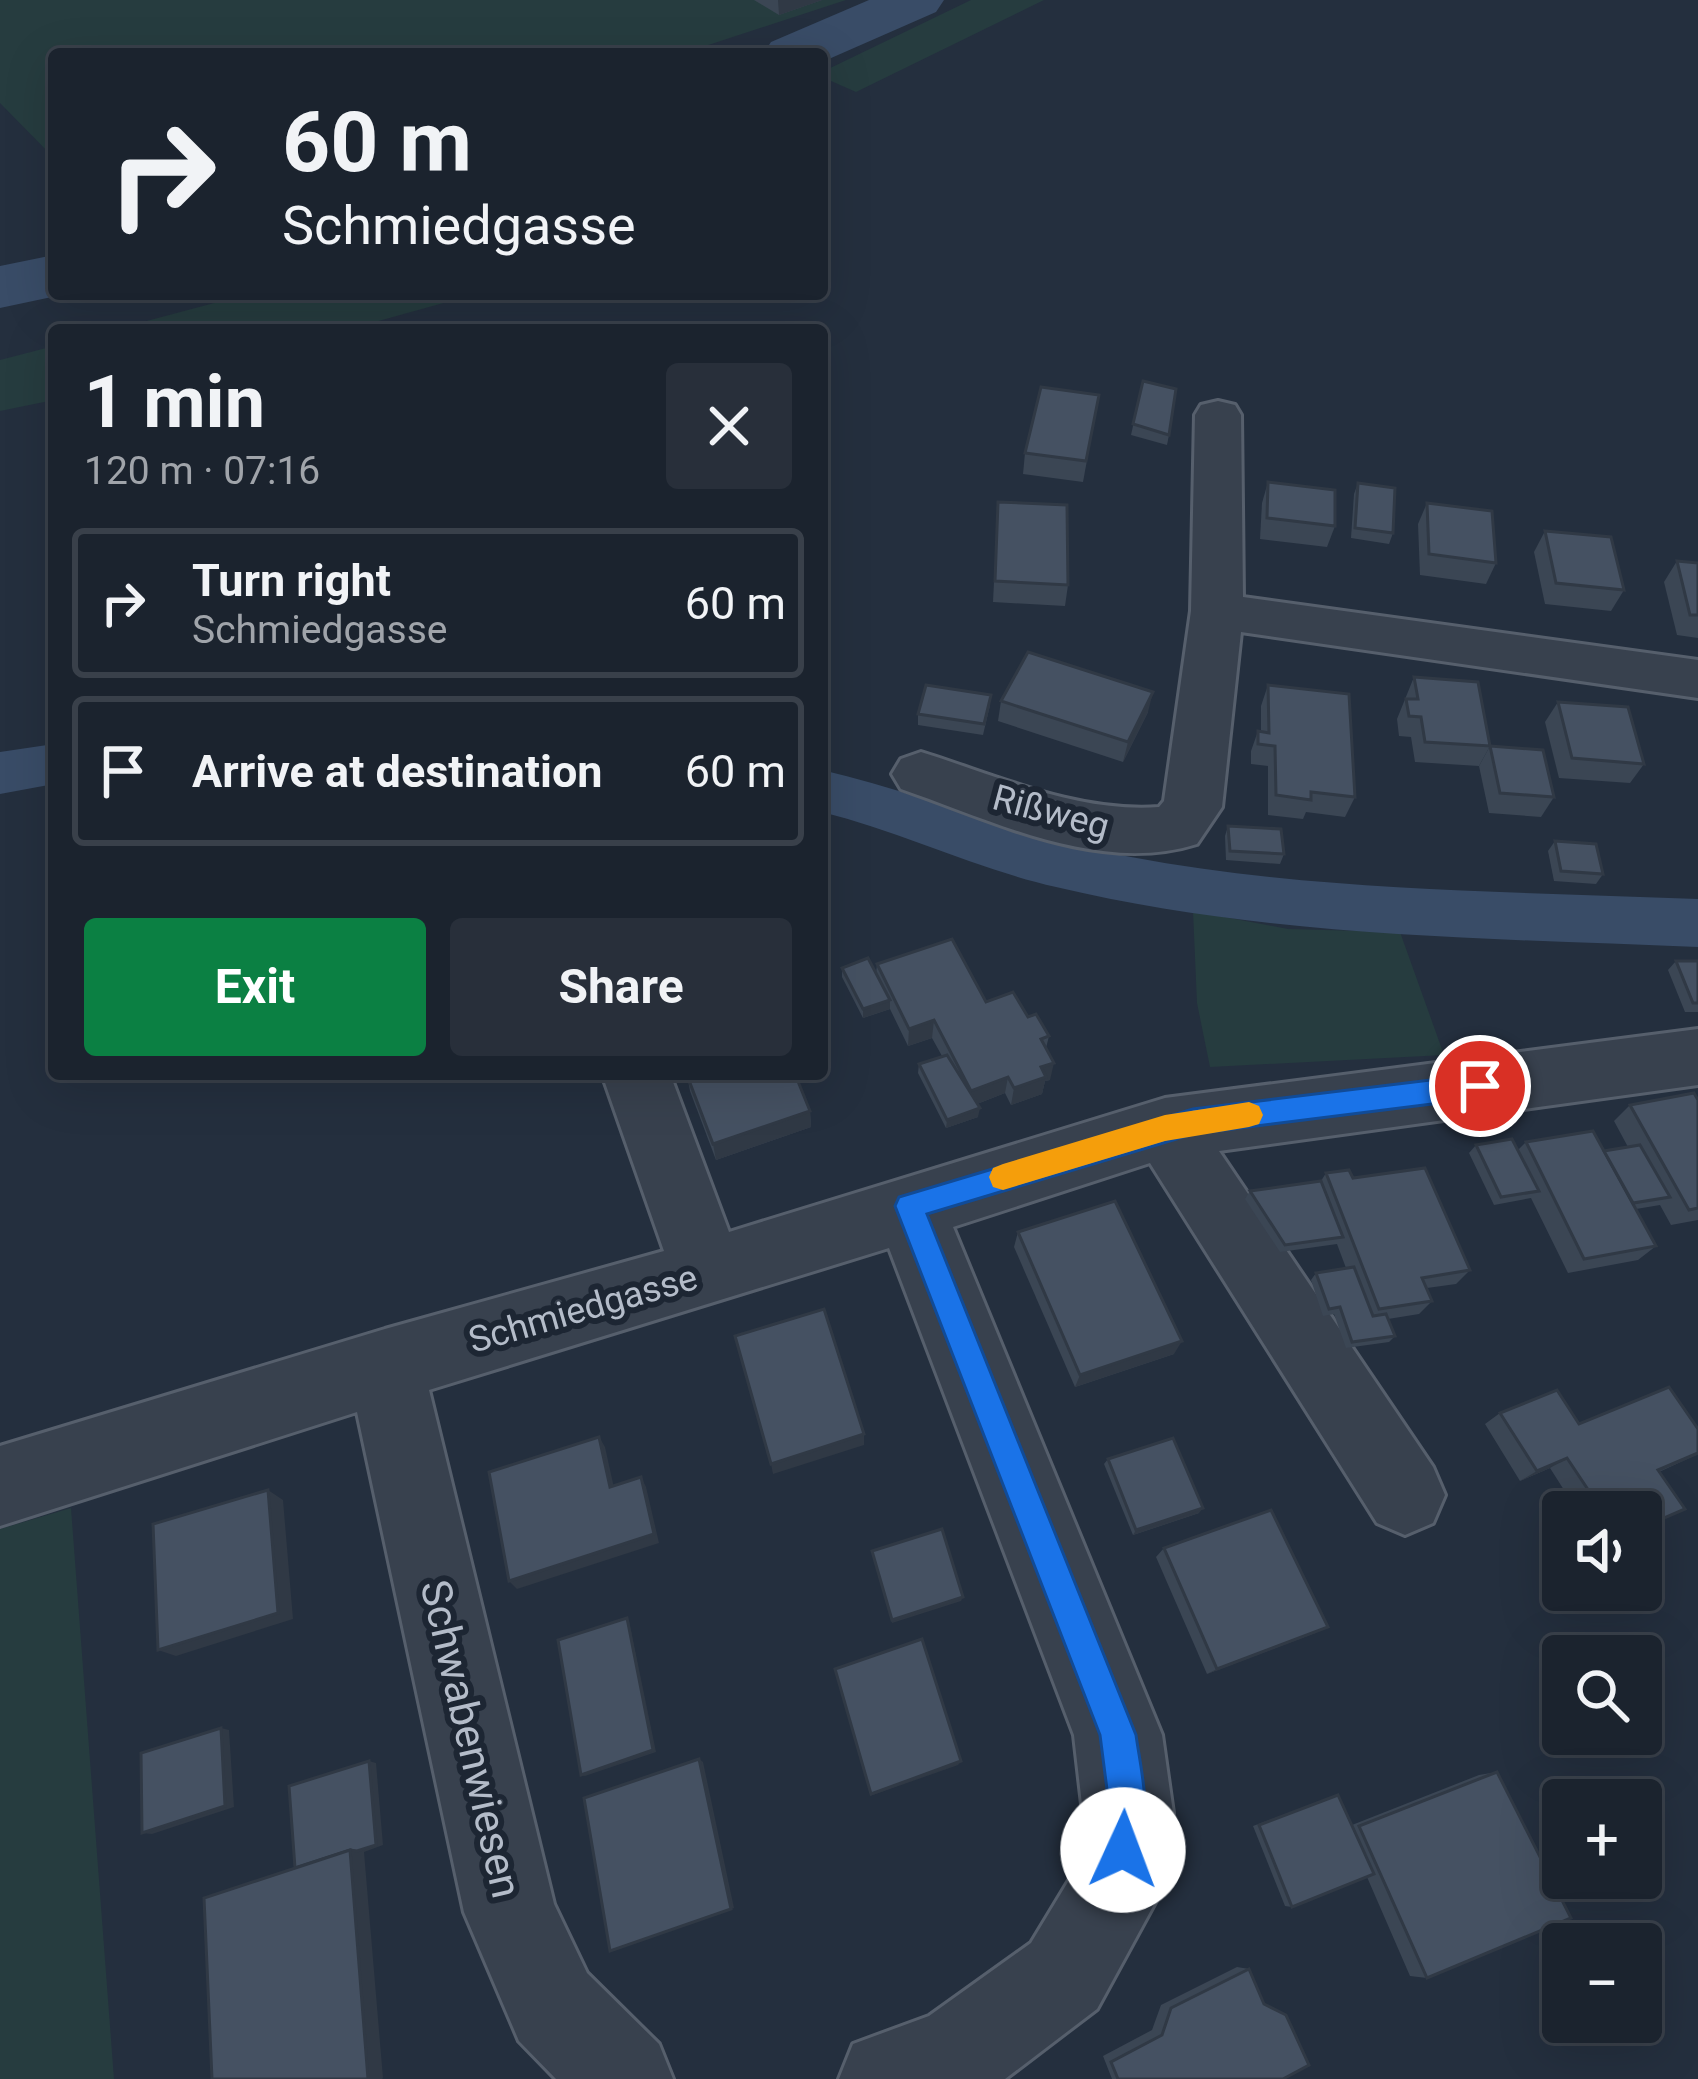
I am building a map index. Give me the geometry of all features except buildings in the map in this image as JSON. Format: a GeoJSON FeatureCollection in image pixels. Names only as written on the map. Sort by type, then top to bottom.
{"type":"FeatureCollection","features":[{"type":"Feature","properties":{"kind":"street","name":"Rißweg"},"geometry":{"type":"LineString","coordinates":[[921,774],[1092,828],[1141,833],[1176,828],[1193,807],[1217,611],[1218,415]]}},
{"type":"Feature","properties":{"kind":"street"},"geometry":{"type":"LineString","coordinates":[[1217,611],[1698,680]]}},
{"type":"Feature","properties":{"kind":"street","name":"Schmiedgasse"},"geometry":{"type":"LineString","coordinates":[[0,1486],[385,1366],[708,1273],[1165,1128],[1698,1057]]}},
{"type":"Feature","properties":{"kind":"street"},"geometry":{"type":"LineString","coordinates":[[638,1080],[708,1273]]}},
{"type":"Feature","properties":{"kind":"street"},"geometry":{"type":"LineString","coordinates":[[1165,1128],[1405,1495]]}},
{"type":"Feature","properties":{"kind":"street"},"geometry":{"type":"LineString","coordinates":[[888,2079],[956,2055],[1064,1976],[1118,1886],[1128,1813],[1118,1735],[909,1206]]}},
{"type":"Feature","properties":{"kind":"street","name":"Schwabenwiesen"},"geometry":{"type":"LineString","coordinates":[[385,1366],[510,1912],[553,2007],[624,2079]]}},
{"type":"Feature","properties":{"kind":"green space"},"geometry":{"type":"Polygon","coordinates":[[[0,0],[846,0],[699,48],[48,48],[48,152],[0,103],[0,0]]]}},
{"type":"Feature","properties":{"kind":"green space"},"geometry":{"type":"Polygon","coordinates":[[[971,0],[1044,0],[856,92],[828,80],[828,69],[971,0]]]}},
{"type":"Feature","properties":{"kind":"green space"},"geometry":{"type":"Polygon","coordinates":[[[226,300],[454,300],[368,324],[136,324],[226,300]]]}},
{"type":"Feature","properties":{"kind":"green space"},"geometry":{"type":"Polygon","coordinates":[[[48,348],[48,401],[0,411],[0,360],[48,348]]]}},
{"type":"Feature","properties":{"kind":"green space"},"geometry":{"type":"Polygon","coordinates":[[[1193,911],[1288,929],[1400,932],[1444,1055],[1210,1067],[1197,1003],[1193,911]]]}},
{"type":"Feature","properties":{"kind":"green space"},"geometry":{"type":"Polygon","coordinates":[[[71,1508],[114,2079],[0,2079],[0,1529],[71,1508]]]}},
{"type":"Feature","properties":{"kind":"waterway"},"geometry":{"type":"LineString","coordinates":[[806,48],[916,0]]}},
{"type":"Feature","properties":{"kind":"waterway"},"geometry":{"type":"LineString","coordinates":[[0,287],[48,277]]}},
{"type":"Feature","properties":{"kind":"waterway"},"geometry":{"type":"LineString","coordinates":[[0,773],[48,765]]}},
{"type":"Feature","properties":{"kind":"waterway"},"geometry":{"type":"LineString","coordinates":[[828,793],[1056,865],[1215,893],[1376,909],[1698,923]]}},
{"type":"Feature","properties":{"kind":"slow traffic"},"geometry":{"type":"LineString","coordinates":[[1003,1177],[1165,1128],[1249,1115]]}},
{"type":"Feature","properties":{"kind":"route"},"geometry":{"type":"LineString","coordinates":[[1123,1850],[1128,1813],[1118,1735],[909,1206],[1193,1122],[1480,1086]]}}]}
